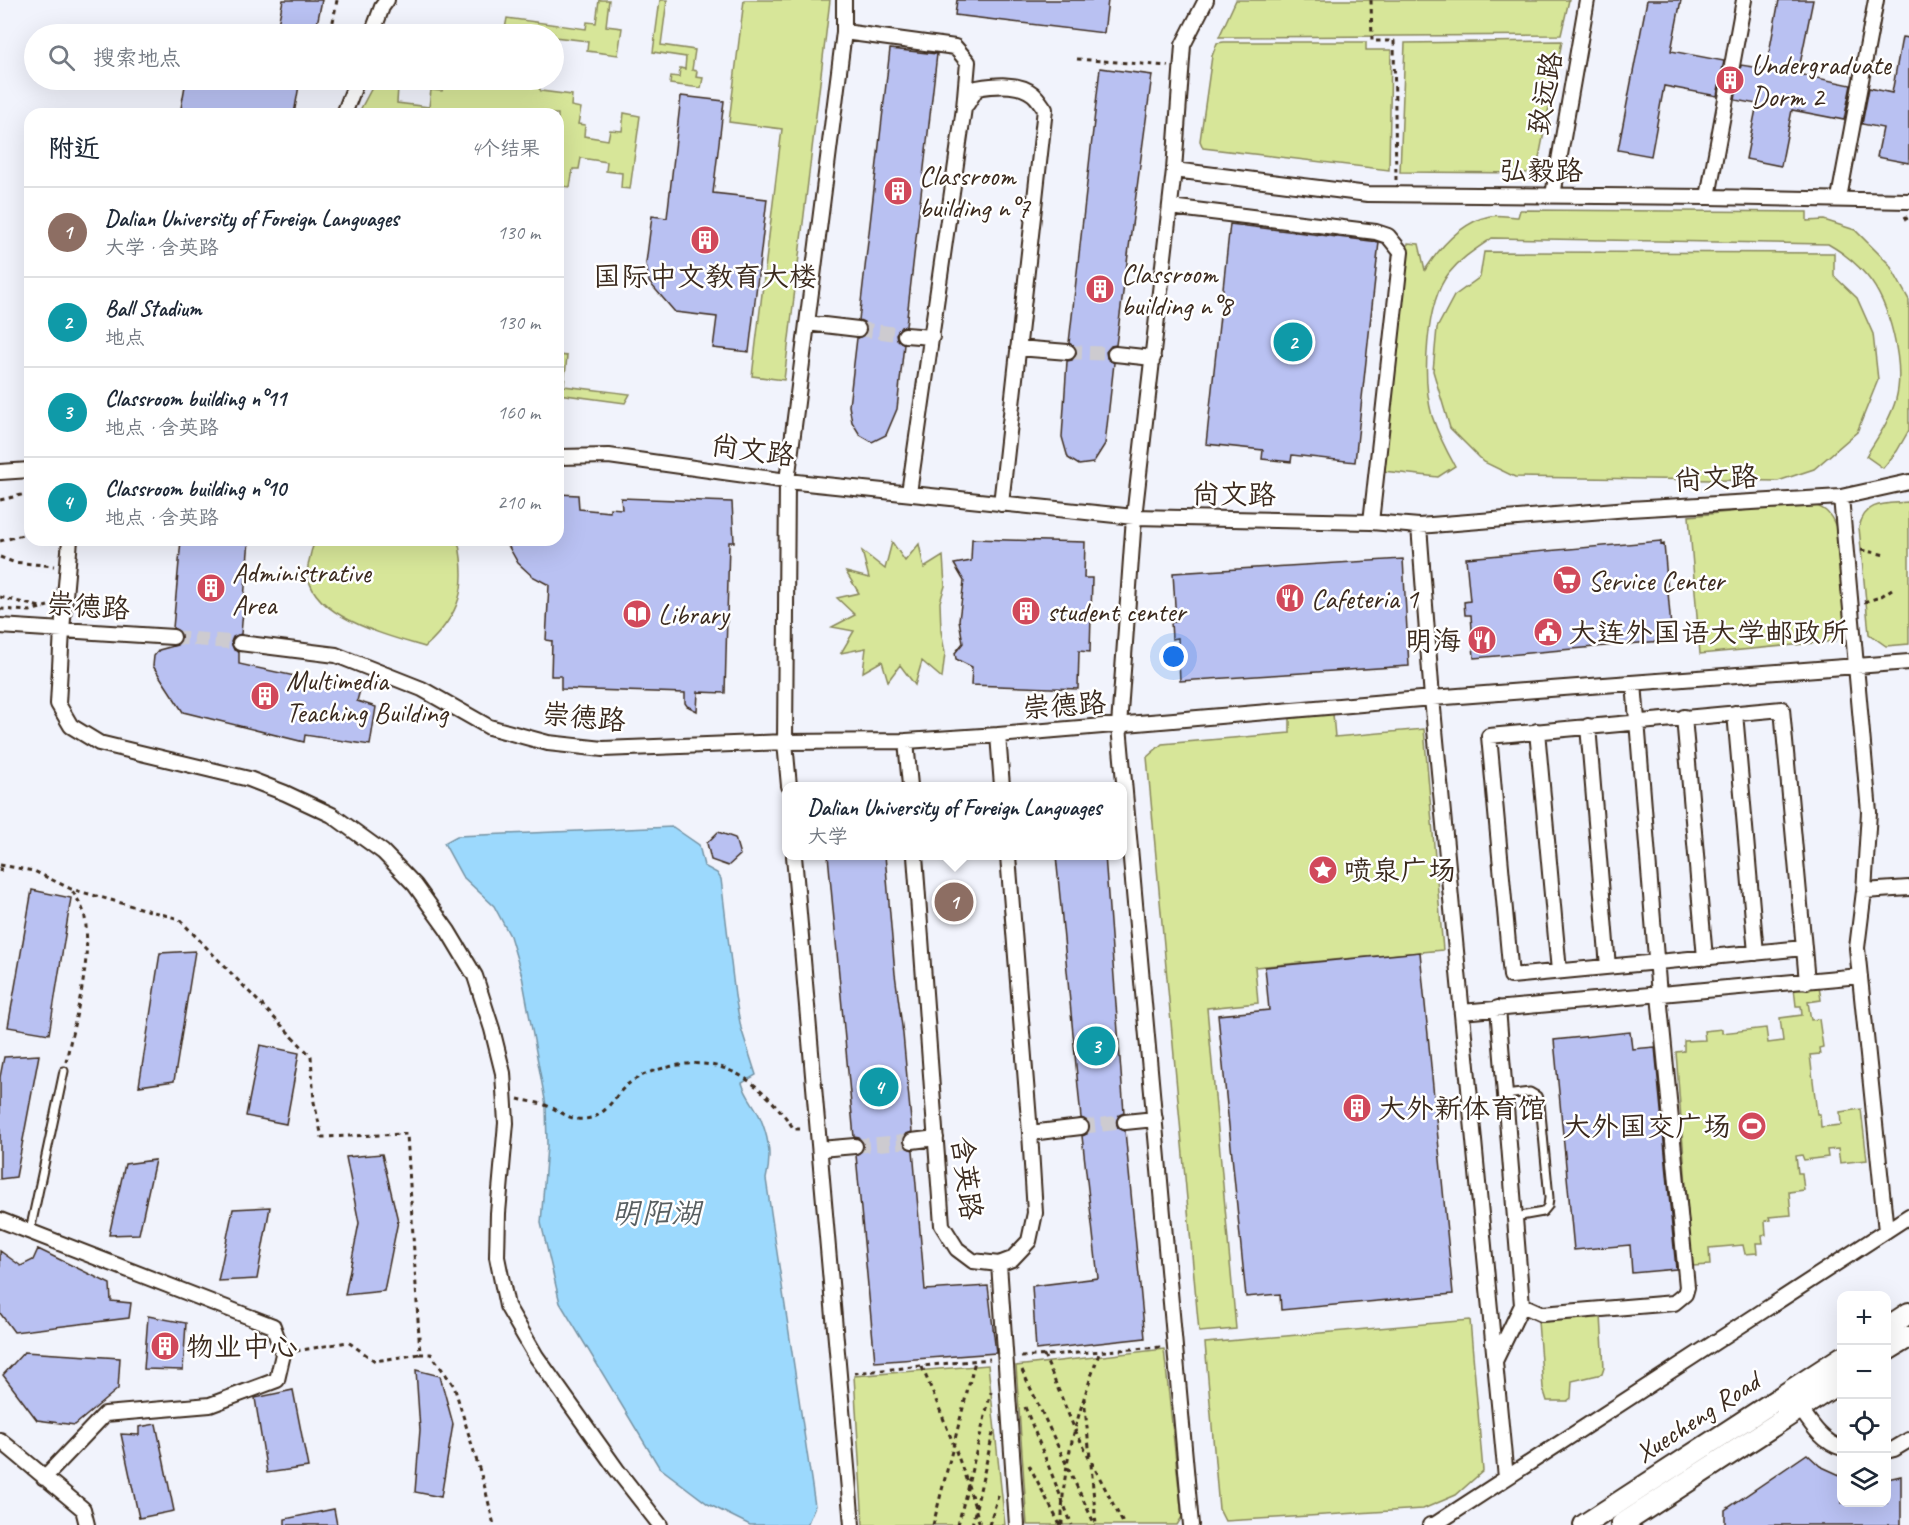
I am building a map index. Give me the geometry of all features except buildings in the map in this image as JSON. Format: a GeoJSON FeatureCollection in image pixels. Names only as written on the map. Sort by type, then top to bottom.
{"type":"FeatureCollection","features":[{"type":"Feature","properties":{"kind":"main road"},"geometry":{"type":"LineString","coordinates":[[1891,1325],[1909,1313]]}},
{"type":"Feature","properties":{"kind":"main road"},"geometry":{"type":"LineString","coordinates":[[1891,1348],[1909,1336]]}},
{"type":"Feature","properties":{"kind":"main road","name":"Xuecheng Road"},"geometry":{"type":"LineString","coordinates":[[1584,1525],[1837,1360]]}},
{"type":"Feature","properties":{"kind":"main road","name":"Xuecheng Road"},"geometry":{"type":"LineString","coordinates":[[1621,1525],[1837,1384]]}},
{"type":"Feature","properties":{"kind":"street"},"geometry":{"type":"LineString","coordinates":[[376,24],[387,0]]}},
{"type":"Feature","properties":{"kind":"street"},"geometry":{"type":"LineString","coordinates":[[789,782],[785,741],[787,481],[844,32],[844,0]]}},
{"type":"Feature","properties":{"kind":"street"},"geometry":{"type":"LineString","coordinates":[[1124,782],[1119,726],[1134,517],[1174,170],[1183,45],[1206,0]]}},
{"type":"Feature","properties":{"kind":"street","name":"致远路"},"geometry":{"type":"LineString","coordinates":[[1553,195],[1587,0]]}},
{"type":"Feature","properties":{"kind":"street"},"geometry":{"type":"LineString","coordinates":[[1708,196],[1744,0]]}},
{"type":"Feature","properties":{"kind":"street"},"geometry":{"type":"LineString","coordinates":[[1839,198],[1876,0]]}},
{"type":"Feature","properties":{"kind":"street"},"geometry":{"type":"LineString","coordinates":[[844,32],[955,48],[968,62],[964,108],[909,493]]}},
{"type":"Feature","properties":{"kind":"street"},"geometry":{"type":"LineString","coordinates":[[964,108],[976,88],[1004,86],[1024,88],[1035,95],[1045,109],[1000,504]]}},
{"type":"Feature","properties":{"kind":"street"},"geometry":{"type":"LineString","coordinates":[[346,108],[353,90]]}},
{"type":"Feature","properties":{"kind":"street","name":"弘毅路"},"geometry":{"type":"LineString","coordinates":[[1174,170],[1368,194],[1708,196],[1909,201]]}},
{"type":"Feature","properties":{"kind":"street"},"geometry":{"type":"LineString","coordinates":[[1170,207],[1376,232],[1388,236],[1401,252],[1371,522]]}},
{"type":"Feature","properties":{"kind":"street"},"geometry":{"type":"LineString","coordinates":[[807,323],[858,329]]}},
{"type":"Feature","properties":{"kind":"street"},"geometry":{"type":"LineString","coordinates":[[905,335],[932,337]]}},
{"type":"Feature","properties":{"kind":"street"},"geometry":{"type":"LineString","coordinates":[[1018,348],[1068,352]]}},
{"type":"Feature","properties":{"kind":"street"},"geometry":{"type":"LineString","coordinates":[[1115,354],[1153,358]]}},
{"type":"Feature","properties":{"kind":"street","name":"尚文路"},"geometry":{"type":"LineString","coordinates":[[564,457],[609,456],[787,481],[1134,517],[1371,522],[1419,526],[1629,509],[1841,496],[1909,482]]}},
{"type":"Feature","properties":{"kind":"street"},"geometry":{"type":"LineString","coordinates":[[0,472],[24,470]]}},
{"type":"Feature","properties":{"kind":"street"},"geometry":{"type":"LineString","coordinates":[[1841,496],[1854,667],[1869,812],[1864,891],[1857,948],[1886,1231]]}},
{"type":"Feature","properties":{"kind":"street"},"geometry":{"type":"LineString","coordinates":[[1419,526],[1432,698],[1506,1478]]}},
{"type":"Feature","properties":{"kind":"street"},"geometry":{"type":"LineString","coordinates":[[70,546],[58,704],[71,726],[99,743],[249,779],[332,815],[382,852],[415,885],[448,931],[475,976],[503,1073],[506,1123],[498,1213],[497,1257],[507,1306],[536,1356],[617,1470],[660,1525]]}},
{"type":"Feature","properties":{"kind":"street","name":"崇德路"},"geometry":{"type":"LineString","coordinates":[[0,626],[173,637]]}},
{"type":"Feature","properties":{"kind":"street","name":"崇德路"},"geometry":{"type":"LineString","coordinates":[[240,643],[336,655],[422,689],[489,727],[548,743],[603,749],[785,741],[906,741],[998,735],[1432,698],[1909,662]]}},
{"type":"Feature","properties":{"kind":"street"},"geometry":{"type":"LineString","coordinates":[[1522,1305],[1542,1314],[1674,1304],[1685,1294],[1687,1287],[1656,962],[1634,683]]}},
{"type":"Feature","properties":{"kind":"street"},"geometry":{"type":"LineString","coordinates":[[1804,948],[1511,976],[1489,735],[1782,708],[1804,948],[1807,981]]}},
{"type":"Feature","properties":{"kind":"street"},"geometry":{"type":"LineString","coordinates":[[1735,713],[1756,953]]}},
{"type":"Feature","properties":{"kind":"street"},"geometry":{"type":"LineString","coordinates":[[1684,717],[1705,958]]}},
{"type":"Feature","properties":{"kind":"street"},"geometry":{"type":"LineString","coordinates":[[1588,726],[1608,967]]}},
{"type":"Feature","properties":{"kind":"street"},"geometry":{"type":"LineString","coordinates":[[1537,731],[1559,971]]}},
{"type":"Feature","properties":{"kind":"street"},"geometry":{"type":"LineString","coordinates":[[998,735],[1002,782]]}},
{"type":"Feature","properties":{"kind":"street"},"geometry":{"type":"LineString","coordinates":[[906,741],[910,782]]}},
{"type":"Feature","properties":{"kind":"street"},"geometry":{"type":"LineString","coordinates":[[1127,813],[1191,1525]]}},
{"type":"Feature","properties":{"kind":"street"},"geometry":{"type":"LineString","coordinates":[[795,860],[852,1525]]}},
{"type":"Feature","properties":{"kind":"street","name":"含英路"},"geometry":{"type":"LineString","coordinates":[[915,860],[942,1225],[957,1249],[973,1261],[999,1264]]}},
{"type":"Feature","properties":{"kind":"street"},"geometry":{"type":"LineString","coordinates":[[1008,860],[1035,1213],[1029,1241],[1012,1259],[999,1264],[1017,1525]]}},
{"type":"Feature","properties":{"kind":"street"},"geometry":{"type":"LineString","coordinates":[[1864,891],[1909,888]]}},
{"type":"Feature","properties":{"kind":"street"},"geometry":{"type":"LineString","coordinates":[[1462,1012],[1860,976]]}},
{"type":"Feature","properties":{"kind":"street"},"geometry":{"type":"LineString","coordinates":[[1495,1362],[1522,1305],[1498,1008]]}},
{"type":"Feature","properties":{"kind":"street"},"geometry":{"type":"LineString","coordinates":[[1125,1122],[1155,1119]]}},
{"type":"Feature","properties":{"kind":"street"},"geometry":{"type":"LineString","coordinates":[[1030,1133],[1082,1127]]}},
{"type":"Feature","properties":{"kind":"street"},"geometry":{"type":"LineString","coordinates":[[912,1141],[936,1138]]}},
{"type":"Feature","properties":{"kind":"street"},"geometry":{"type":"LineString","coordinates":[[820,1149],[855,1146]]}},
{"type":"Feature","properties":{"kind":"street"},"geometry":{"type":"LineString","coordinates":[[1430,1525],[1434,1525],[1909,1216]]}},
{"type":"Feature","properties":{"kind":"street"},"geometry":{"type":"LineString","coordinates":[[0,1220],[273,1326],[283,1354],[277,1380],[210,1405],[105,1414],[44,1478]]}},
{"type":"Feature","properties":{"kind":"street"},"geometry":{"type":"LineString","coordinates":[[1800,1408],[1818,1433],[1837,1447]]}},
{"type":"Feature","properties":{"kind":"street"},"geometry":{"type":"LineString","coordinates":[[0,1440],[83,1509],[87,1525]]}},
{"type":"Feature","properties":{"kind":"street"},"geometry":{"type":"LineString","coordinates":[[1891,1450],[1909,1440]]}},
{"type":"Feature","properties":{"kind":"lane"},"geometry":{"type":"LineString","coordinates":[[30,1231],[64,1071]]}},
{"type":"Feature","properties":{"kind":"lane"},"geometry":{"type":"LineString","coordinates":[[1505,1095],[1530,1092],[1537,1096],[1540,1103],[1549,1198],[1548,1206],[1543,1212],[1515,1217]]}},
{"type":"Feature","properties":{"kind":"path"},"geometry":{"type":"LineString","coordinates":[[333,24],[337,0]]}},
{"type":"Feature","properties":{"kind":"path"},"geometry":{"type":"LineString","coordinates":[[1371,0],[1372,41],[1394,41],[1396,195]]}},
{"type":"Feature","properties":{"kind":"path"},"geometry":{"type":"LineString","coordinates":[[1077,59],[1182,67]]}},
{"type":"Feature","properties":{"kind":"path"},"geometry":{"type":"LineString","coordinates":[[0,500],[24,494]]}},
{"type":"Feature","properties":{"kind":"path"},"geometry":{"type":"LineString","coordinates":[[0,541],[24,535]]}},
{"type":"Feature","properties":{"kind":"path"},"geometry":{"type":"LineString","coordinates":[[1845,551],[1861,550],[1886,555]]}},
{"type":"Feature","properties":{"kind":"path"},"geometry":{"type":"LineString","coordinates":[[0,557],[13,562],[68,566]]}},
{"type":"Feature","properties":{"kind":"path"},"geometry":{"type":"LineString","coordinates":[[1849,604],[1866,602],[1892,589]]}},
{"type":"Feature","properties":{"kind":"path"},"geometry":{"type":"LineString","coordinates":[[0,597],[46,608]]}},
{"type":"Feature","properties":{"kind":"path"},"geometry":{"type":"LineString","coordinates":[[0,609],[30,611],[46,608],[52,604]]}},
{"type":"Feature","properties":{"kind":"path"},"geometry":{"type":"LineString","coordinates":[[0,872],[1,865],[34,871],[71,889],[179,919],[311,1056],[314,1102],[322,1137],[407,1134],[420,1354]]}},
{"type":"Feature","properties":{"kind":"path"},"geometry":{"type":"LineString","coordinates":[[64,1071],[83,978],[86,946],[85,916],[71,889]]}},
{"type":"Feature","properties":{"kind":"path"},"geometry":{"type":"LineString","coordinates":[[504,1096],[546,1105],[562,1115],[578,1120],[594,1118],[606,1110],[615,1096],[628,1083],[649,1071],[704,1063],[729,1069],[753,1083],[778,1106],[794,1129],[818,1129]]}},
{"type":"Feature","properties":{"kind":"path"},"geometry":{"type":"LineString","coordinates":[[283,1354],[348,1342],[375,1361],[431,1354],[454,1386],[494,1525]]}},
{"type":"Feature","properties":{"kind":"path"},"geometry":{"type":"LineString","coordinates":[[1061,1525],[1067,1466],[1075,1430],[1100,1351]]}},
{"type":"Feature","properties":{"kind":"path"},"geometry":{"type":"LineString","coordinates":[[1044,1355],[1075,1430],[1124,1525]]}},
{"type":"Feature","properties":{"kind":"path"},"geometry":{"type":"LineString","coordinates":[[933,1525],[975,1361]]}},
{"type":"Feature","properties":{"kind":"path"},"geometry":{"type":"LineString","coordinates":[[921,1366],[954,1443],[980,1525]]}},
{"type":"Feature","properties":{"kind":"path"},"geometry":{"type":"LineString","coordinates":[[1021,1368],[1096,1525]]}},
{"type":"Feature","properties":{"kind":"path"},"geometry":{"type":"LineString","coordinates":[[958,1525],[991,1392]]}},
{"type":"Feature","properties":{"kind":"path"},"geometry":{"type":"LineString","coordinates":[[1084,1396],[1096,1525]]}},
{"type":"Feature","properties":{"kind":"path"},"geometry":{"type":"LineString","coordinates":[[1021,1398],[1072,1525]]}},
{"type":"Feature","properties":{"kind":"path"},"geometry":{"type":"LineString","coordinates":[[972,1525],[994,1429]]}},
{"type":"Feature","properties":{"kind":"path"},"geometry":{"type":"LineString","coordinates":[[1025,1457],[1061,1525]]}},
{"type":"Feature","properties":{"kind":"green space"},"geometry":{"type":"Polygon","coordinates":[[[599,0],[609,0],[606,26],[622,28],[618,55],[587,51],[588,41],[564,38],[564,26],[586,29],[587,22],[596,23],[599,0]]]}},
{"type":"Feature","properties":{"kind":"green space"},"geometry":{"type":"Polygon","coordinates":[[[660,0],[667,0],[661,45],[695,50],[692,70],[697,71],[696,77],[703,78],[701,88],[670,84],[671,76],[679,77],[680,68],[685,69],[686,57],[653,52],[660,0]]]}},
{"type":"Feature","properties":{"kind":"green space"},"geometry":{"type":"Polygon","coordinates":[[[744,0],[830,0],[784,380],[752,376],[782,129],[729,122],[744,0]]]}},
{"type":"Feature","properties":{"kind":"green space"},"geometry":{"type":"Polygon","coordinates":[[[1236,0],[1569,0],[1561,35],[1219,37],[1236,0]]]}},
{"type":"Feature","properties":{"kind":"green space"},"geometry":{"type":"Polygon","coordinates":[[[507,18],[550,24],[506,24],[507,18]]]}},
{"type":"Feature","properties":{"kind":"green space"},"geometry":{"type":"Polygon","coordinates":[[[1562,41],[1536,173],[1400,172],[1405,43],[1562,41]]]}},
{"type":"Feature","properties":{"kind":"green space"},"geometry":{"type":"Polygon","coordinates":[[[1366,42],[1366,50],[1391,50],[1389,170],[1203,148],[1200,141],[1212,56],[1217,43],[1366,42]]]}},
{"type":"Feature","properties":{"kind":"green space"},"geometry":{"type":"Polygon","coordinates":[[[371,90],[398,90],[397,103],[429,107],[431,90],[540,90],[572,95],[571,106],[581,108],[578,124],[585,125],[584,136],[608,140],[610,130],[622,131],[624,113],[640,116],[630,189],[621,188],[622,173],[606,171],[607,162],[581,158],[579,169],[573,169],[570,187],[564,186],[564,108],[361,108],[371,90]]]}},
{"type":"Feature","properties":{"kind":"green space"},"geometry":{"type":"Polygon","coordinates":[[[1520,210],[1807,212],[1807,221],[1824,220],[1855,230],[1889,264],[1909,300],[1909,430],[1897,451],[1883,468],[1866,456],[1887,421],[1896,399],[1897,352],[1889,318],[1867,276],[1849,258],[1828,244],[1492,238],[1464,258],[1449,273],[1441,286],[1430,322],[1427,362],[1429,400],[1437,429],[1455,466],[1438,477],[1383,471],[1408,243],[1419,244],[1425,270],[1445,244],[1470,224],[1493,215],[1518,217],[1520,210]]]}},
{"type":"Feature","properties":{"kind":"green space"},"geometry":{"type":"Polygon","coordinates":[[[1484,252],[1834,253],[1834,276],[1857,298],[1873,334],[1878,380],[1857,432],[1814,469],[1778,481],[1515,477],[1484,462],[1450,428],[1433,371],[1437,328],[1454,296],[1480,277],[1484,252]]]}},
{"type":"Feature","properties":{"kind":"green space"},"geometry":{"type":"Polygon","coordinates":[[[564,356],[567,356],[564,386],[564,356]]]}},
{"type":"Feature","properties":{"kind":"green space"},"geometry":{"type":"Polygon","coordinates":[[[564,386],[630,394],[625,403],[564,395],[564,386]]]}},
{"type":"Feature","properties":{"kind":"green space"},"geometry":{"type":"Polygon","coordinates":[[[1909,502],[1909,644],[1886,646],[1869,634],[1859,527],[1866,512],[1878,505],[1909,502]]]}},
{"type":"Feature","properties":{"kind":"green space"},"geometry":{"type":"Polygon","coordinates":[[[1809,504],[1826,511],[1836,527],[1845,630],[1835,641],[1700,654],[1689,516],[1809,504]]]}},
{"type":"Feature","properties":{"kind":"green space"},"geometry":{"type":"Polygon","coordinates":[[[892,542],[905,561],[919,544],[924,568],[943,556],[945,586],[940,602],[941,631],[945,653],[942,678],[922,661],[915,685],[900,665],[888,681],[882,661],[863,672],[866,648],[841,653],[854,631],[832,627],[855,615],[837,598],[859,593],[846,572],[869,578],[862,551],[885,569],[892,542]]]}},
{"type":"Feature","properties":{"kind":"green space"},"geometry":{"type":"Polygon","coordinates":[[[459,546],[462,572],[459,599],[447,623],[425,647],[369,629],[330,609],[317,595],[309,579],[312,547],[459,546]]]}},
{"type":"Feature","properties":{"kind":"green space"},"geometry":{"type":"Polygon","coordinates":[[[1333,714],[1335,737],[1424,729],[1443,950],[1255,967],[1258,1003],[1207,1008],[1236,1329],[1199,1332],[1147,757],[1162,744],[1290,733],[1290,718],[1333,714]]]}},
{"type":"Feature","properties":{"kind":"green space","name":"大外国交广场"},"geometry":{"type":"Polygon","coordinates":[[[1819,985],[1821,1000],[1808,1002],[1811,1020],[1819,1019],[1823,1047],[1819,1048],[1820,1054],[1810,1055],[1817,1114],[1820,1114],[1821,1127],[1841,1125],[1840,1112],[1861,1109],[1867,1160],[1840,1163],[1838,1149],[1827,1150],[1828,1157],[1804,1160],[1802,1155],[1796,1156],[1798,1173],[1802,1173],[1804,1190],[1789,1192],[1791,1215],[1769,1217],[1770,1220],[1765,1221],[1766,1235],[1762,1236],[1763,1243],[1756,1243],[1757,1253],[1745,1254],[1743,1245],[1709,1248],[1710,1265],[1692,1266],[1676,1052],[1684,1051],[1684,1041],[1705,1040],[1704,1031],[1722,1029],[1722,1033],[1766,1028],[1768,1043],[1783,1041],[1780,1018],[1802,1015],[1801,1006],[1796,1006],[1794,988],[1819,985]]]}},
{"type":"Feature","properties":{"kind":"green space"},"geometry":{"type":"Polygon","coordinates":[[[1601,1315],[1604,1368],[1602,1374],[1572,1381],[1571,1398],[1567,1401],[1547,1401],[1543,1388],[1538,1321],[1601,1315]]]}},
{"type":"Feature","properties":{"kind":"green space"},"geometry":{"type":"Polygon","coordinates":[[[1470,1320],[1483,1471],[1456,1495],[1423,1509],[1225,1521],[1219,1509],[1205,1343],[1470,1320]]]}},
{"type":"Feature","properties":{"kind":"green space"},"geometry":{"type":"Polygon","coordinates":[[[1164,1349],[1182,1517],[1177,1525],[1027,1525],[1016,1366],[1164,1349]]]}},
{"type":"Feature","properties":{"kind":"green space"},"geometry":{"type":"Polygon","coordinates":[[[988,1365],[1005,1525],[863,1525],[854,1376],[988,1365]]]}},
{"type":"Feature","properties":{"kind":"water","name":"明阳湖"},"geometry":{"type":"Polygon","coordinates":[[[673,827],[699,845],[704,866],[717,873],[721,879],[735,996],[741,1028],[756,1075],[742,1083],[760,1117],[768,1144],[769,1165],[766,1179],[815,1506],[807,1525],[750,1525],[708,1504],[659,1467],[560,1303],[541,1223],[547,1146],[546,1105],[522,976],[510,936],[494,906],[462,876],[444,843],[457,836],[673,827]]]}},
{"type":"Feature","properties":{"kind":"tunnel"},"geometry":{"type":"LineString","coordinates":[[858,329],[905,335]]}},
{"type":"Feature","properties":{"kind":"tunnel"},"geometry":{"type":"LineString","coordinates":[[1068,352],[1115,354]]}},
{"type":"Feature","properties":{"kind":"tunnel"},"geometry":{"type":"LineString","coordinates":[[173,637],[240,643]]}},
{"type":"Feature","properties":{"kind":"tunnel"},"geometry":{"type":"LineString","coordinates":[[1081,1127],[1125,1122]]}},
{"type":"Feature","properties":{"kind":"tunnel"},"geometry":{"type":"LineString","coordinates":[[855,1146],[912,1141]]}},
{"type":"Feature","properties":{"kind":"place","name":"Undergraduate Dorm 2"},"geometry":{"type":"Point","coordinates":[1730,80]}},
{"type":"Feature","properties":{"kind":"place","name":"Classroom building n°7"},"geometry":{"type":"Point","coordinates":[898,191]}},
{"type":"Feature","properties":{"kind":"place","name":"国际中文教育大楼"},"geometry":{"type":"Point","coordinates":[705,240]}},
{"type":"Feature","properties":{"kind":"place","name":"Classroom building n°8"},"geometry":{"type":"Point","coordinates":[1100,289]}},
{"type":"Feature","properties":{"kind":"place","name":"Ball Stadium"},"geometry":{"type":"Point","coordinates":[1293,342]}},
{"type":"Feature","properties":{"kind":"place","name":"Service Center"},"geometry":{"type":"Point","coordinates":[1567,580]}},
{"type":"Feature","properties":{"kind":"place","name":"Administrative Area"},"geometry":{"type":"Point","coordinates":[211,588]}},
{"type":"Feature","properties":{"kind":"place","name":"Cafeteria 1"},"geometry":{"type":"Point","coordinates":[1290,598]}},
{"type":"Feature","properties":{"kind":"place","name":"student center"},"geometry":{"type":"Point","coordinates":[1026,611]}},
{"type":"Feature","properties":{"kind":"place","name":"Library"},"geometry":{"type":"Point","coordinates":[637,614]}},
{"type":"Feature","properties":{"kind":"place","name":"大连外国语大学邮政所"},"geometry":{"type":"Point","coordinates":[1548,632]}},
{"type":"Feature","properties":{"kind":"place","name":"明海"},"geometry":{"type":"Point","coordinates":[1482,640]}},
{"type":"Feature","properties":{"kind":"place","name":"Multimedia Teaching Building"},"geometry":{"type":"Point","coordinates":[265,696]}},
{"type":"Feature","properties":{"kind":"place","name":"喷泉广场"},"geometry":{"type":"Point","coordinates":[1323,870]}},
{"type":"Feature","properties":{"kind":"place","name":"Dalian University of Foreign Languages"},"geometry":{"type":"Point","coordinates":[954,902]}},
{"type":"Feature","properties":{"kind":"place","name":"Classroom building n°11"},"geometry":{"type":"Point","coordinates":[1096,1046]}},
{"type":"Feature","properties":{"kind":"place","name":"Classroom building n°10"},"geometry":{"type":"Point","coordinates":[879,1087]}},
{"type":"Feature","properties":{"kind":"place","name":"大外新体育馆"},"geometry":{"type":"Point","coordinates":[1357,1108]}},
{"type":"Feature","properties":{"kind":"place","name":"大外国交广场"},"geometry":{"type":"Point","coordinates":[1752,1126]}},
{"type":"Feature","properties":{"kind":"place","name":"物业中心"},"geometry":{"type":"Point","coordinates":[165,1346]}}]}
